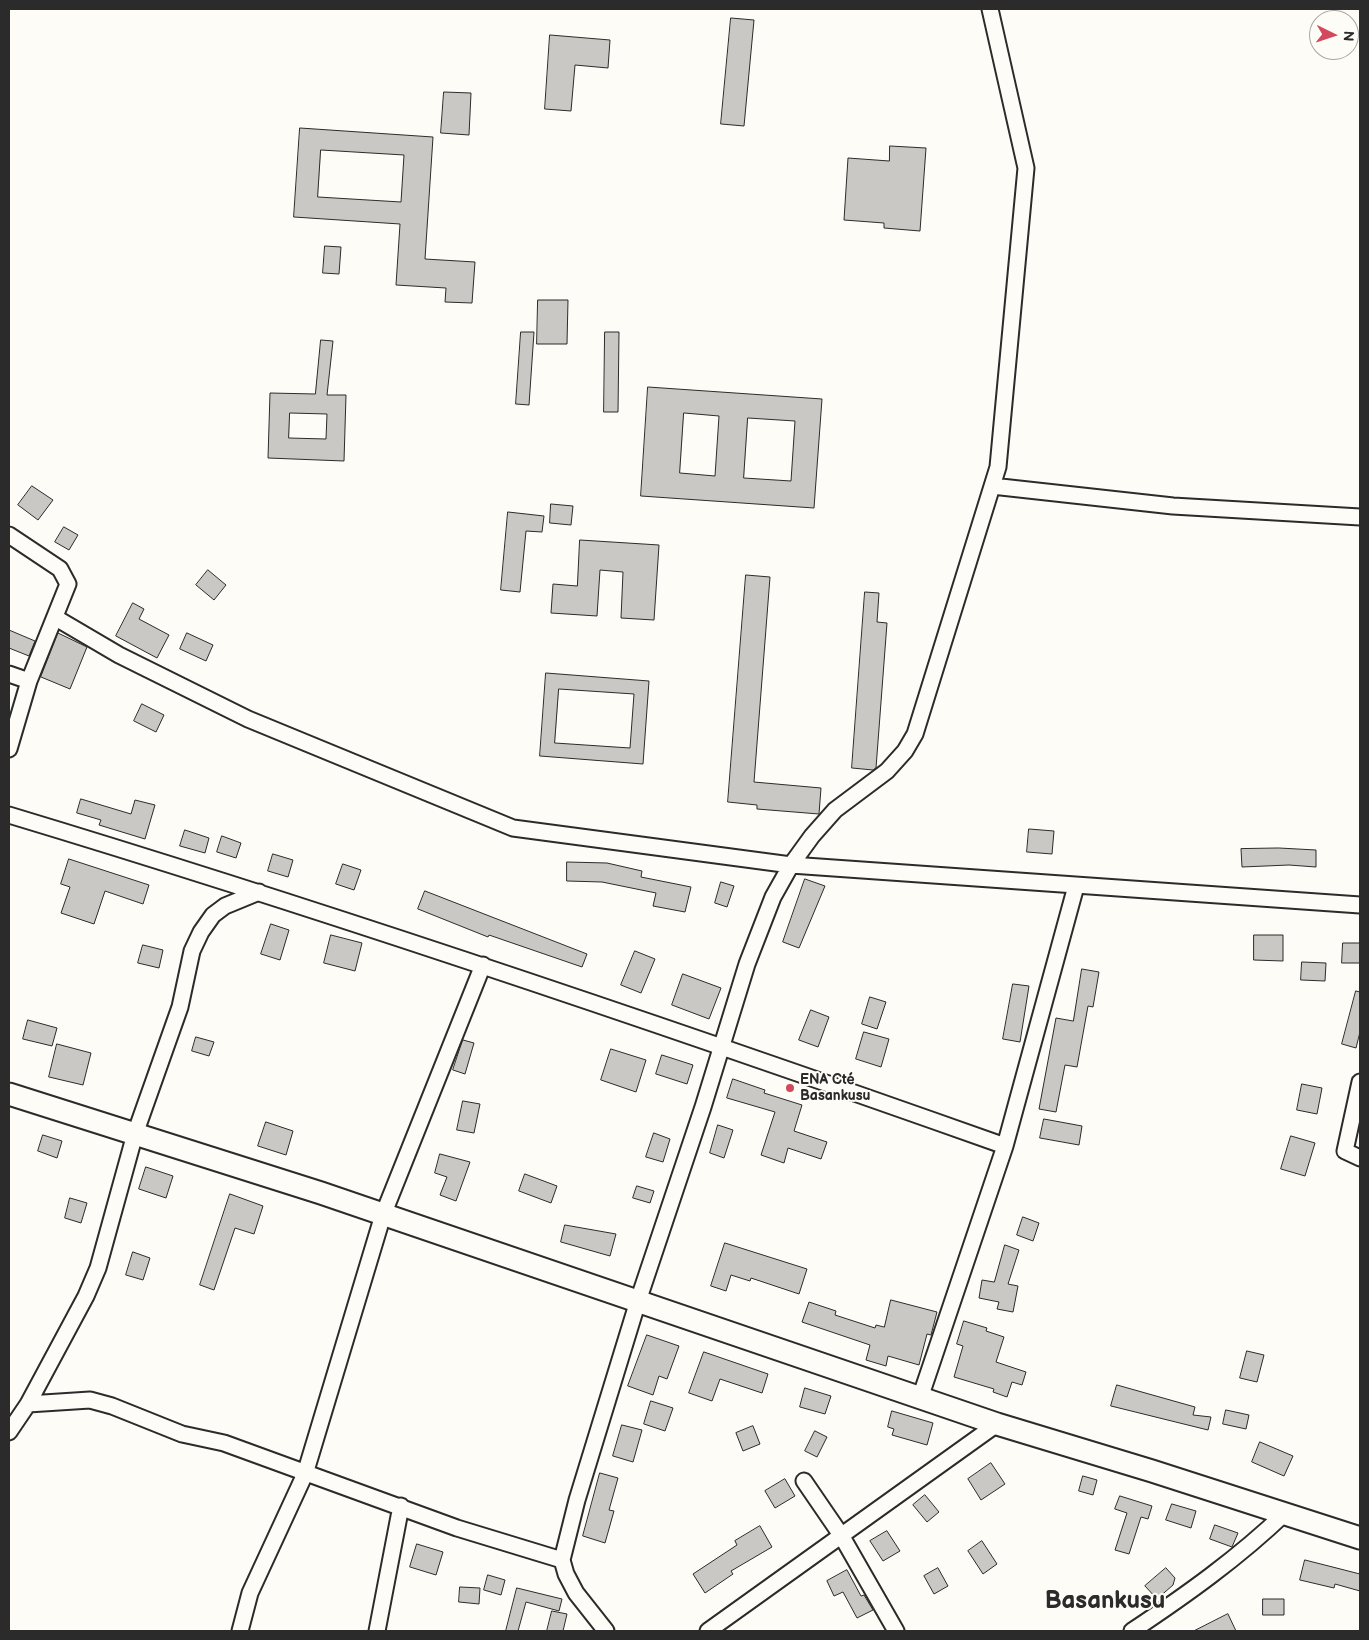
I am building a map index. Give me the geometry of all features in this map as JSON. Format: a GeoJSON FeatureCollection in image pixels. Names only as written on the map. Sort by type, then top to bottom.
{"type":"FeatureCollection","features":[{"type":"Feature","properties":{"kind":"street"},"geometry":{"type":"LineString","coordinates":[[606,1631],[576,1593],[566,1574],[562,1560],[576,1500],[638,1301],[750,956],[773,896],[790,865],[835,810],[887,771],[905,751],[915,734],[998,467],[1026,168],[990,9]]}},
{"type":"Feature","properties":{"kind":"street"},"geometry":{"type":"LineString","coordinates":[[992,486],[1173,506],[1360,517]]}},
{"type":"Feature","properties":{"kind":"street"},"geometry":{"type":"LineString","coordinates":[[9,535],[60,569],[68,584],[29,682],[9,749]]}},
{"type":"Feature","properties":{"kind":"street"},"geometry":{"type":"LineString","coordinates":[[56,618],[119,655],[248,718],[513,828],[790,865],[1360,905]]}},
{"type":"Feature","properties":{"kind":"street"},"geometry":{"type":"LineString","coordinates":[[9,674],[29,682]]}},
{"type":"Feature","properties":{"kind":"street"},"geometry":{"type":"LineString","coordinates":[[9,815],[259,892],[483,965],[722,1046],[1005,1146]]}},
{"type":"Feature","properties":{"kind":"street"},"geometry":{"type":"LineString","coordinates":[[920,1398],[1005,1146],[1076,886]]}},
{"type":"Feature","properties":{"kind":"street"},"geometry":{"type":"LineString","coordinates":[[9,1432],[28,1404],[86,1296],[98,1268],[135,1134],[180,1007],[192,952],[213,915],[225,906],[259,892]]}},
{"type":"Feature","properties":{"kind":"street"},"geometry":{"type":"LineString","coordinates":[[240,1631],[250,1592],[305,1474],[383,1214],[483,965]]}},
{"type":"Feature","properties":{"kind":"street"},"geometry":{"type":"LineString","coordinates":[[1360,1082],[1345,1150],[1360,1158]]}},
{"type":"Feature","properties":{"kind":"street"},"geometry":{"type":"LineString","coordinates":[[9,1094],[383,1214],[997,1424],[1360,1538]]}},
{"type":"Feature","properties":{"kind":"street"},"geometry":{"type":"LineString","coordinates":[[28,1404],[90,1400],[112,1406],[182,1434],[224,1444],[458,1528],[562,1560]]}},
{"type":"Feature","properties":{"kind":"street"},"geometry":{"type":"LineString","coordinates":[[708,1631],[997,1424]]}},
{"type":"Feature","properties":{"kind":"street"},"geometry":{"type":"LineString","coordinates":[[804,1481],[841,1535],[896,1631]]}},
{"type":"Feature","properties":{"kind":"street"},"geometry":{"type":"LineString","coordinates":[[377,1631],[400,1506]]}},
{"type":"Feature","properties":{"kind":"street"},"geometry":{"type":"LineString","coordinates":[[1132,1631],[1195,1590],[1260,1537],[1285,1513]]}},
{"type":"Feature","properties":{"kind":"building"},"geometry":{"type":"Polygon","coordinates":[[[731,18],[754,20],[744,126],[721,124],[731,18]]]}},
{"type":"Feature","properties":{"kind":"building"},"geometry":{"type":"Polygon","coordinates":[[[550,35],[610,40],[608,68],[575,65],[571,111],[545,109],[550,35]]]}},
{"type":"Feature","properties":{"kind":"building"},"geometry":{"type":"Polygon","coordinates":[[[444,92],[471,93],[469,135],[441,133],[444,92]]]}},
{"type":"Feature","properties":{"kind":"building"},"geometry":{"type":"Polygon","coordinates":[[[300,128],[433,137],[425,259],[475,262],[472,303],[445,302],[446,288],[396,285],[400,224],[294,217],[300,128]],[[321,150],[318,197],[401,202],[404,155],[321,150]]]}},
{"type":"Feature","properties":{"kind":"building"},"geometry":{"type":"Polygon","coordinates":[[[890,146],[926,148],[920,231],[884,228],[884,223],[844,220],[848,158],[889,161],[890,146]]]}},
{"type":"Feature","properties":{"kind":"building"},"geometry":{"type":"Polygon","coordinates":[[[325,246],[341,247],[339,274],[323,273],[325,246]]]}},
{"type":"Feature","properties":{"kind":"building"},"geometry":{"type":"Polygon","coordinates":[[[538,300],[568,300],[567,344],[537,344],[538,300]]]}},
{"type":"Feature","properties":{"kind":"building"},"geometry":{"type":"Polygon","coordinates":[[[521,332],[534,332],[529,405],[516,404],[521,332]]]}},
{"type":"Feature","properties":{"kind":"building"},"geometry":{"type":"Polygon","coordinates":[[[605,332],[619,332],[618,412],[604,412],[605,332]]]}},
{"type":"Feature","properties":{"kind":"building"},"geometry":{"type":"Polygon","coordinates":[[[321,340],[333,341],[327,395],[346,395],[344,461],[268,458],[270,393],[315,394],[321,340]],[[290,413],[289,438],[326,439],[327,414],[290,413]]]}},
{"type":"Feature","properties":{"kind":"building"},"geometry":{"type":"Polygon","coordinates":[[[648,387],[822,399],[814,508],[641,496],[648,387]],[[684,413],[680,473],[715,476],[719,416],[684,413]],[[748,418],[744,478],[791,481],[795,421],[748,418]]]}},
{"type":"Feature","properties":{"kind":"building"},"geometry":{"type":"Polygon","coordinates":[[[32,486],[53,500],[38,520],[18,505],[32,486]]]}},
{"type":"Feature","properties":{"kind":"building"},"geometry":{"type":"Polygon","coordinates":[[[551,504],[573,506],[571,525],[550,523],[551,504]]]}},
{"type":"Feature","properties":{"kind":"building"},"geometry":{"type":"Polygon","coordinates":[[[508,512],[544,516],[542,532],[526,531],[520,592],[501,590],[508,512]]]}},
{"type":"Feature","properties":{"kind":"building"},"geometry":{"type":"Polygon","coordinates":[[[64,527],[78,535],[69,550],[55,542],[64,527]]]}},
{"type":"Feature","properties":{"kind":"building"},"geometry":{"type":"Polygon","coordinates":[[[580,540],[659,545],[654,620],[621,618],[623,572],[600,570],[597,616],[551,613],[553,584],[577,586],[580,540]]]}},
{"type":"Feature","properties":{"kind":"building"},"geometry":{"type":"Polygon","coordinates":[[[208,570],[226,585],[214,600],[196,585],[208,570]]]}},
{"type":"Feature","properties":{"kind":"building"},"geometry":{"type":"Polygon","coordinates":[[[746,575],[770,577],[754,782],[821,788],[819,814],[757,809],[757,805],[728,802],[746,575]]]}},
{"type":"Feature","properties":{"kind":"building"},"geometry":{"type":"Polygon","coordinates":[[[865,592],[879,593],[877,622],[887,623],[876,768],[873,770],[852,768],[865,592]]]}},
{"type":"Feature","properties":{"kind":"building"},"geometry":{"type":"Polygon","coordinates":[[[133,603],[144,609],[139,619],[169,635],[157,658],[116,636],[133,603]]]}},
{"type":"Feature","properties":{"kind":"building"},"geometry":{"type":"Polygon","coordinates":[[[9,630],[35,641],[29,656],[9,648],[9,630]]]}},
{"type":"Feature","properties":{"kind":"building"},"geometry":{"type":"Polygon","coordinates":[[[58,633],[87,647],[70,689],[41,677],[58,633]]]}},
{"type":"Feature","properties":{"kind":"building"},"geometry":{"type":"Polygon","coordinates":[[[187,633],[213,645],[206,661],[180,649],[187,633]]]}},
{"type":"Feature","properties":{"kind":"building"},"geometry":{"type":"Polygon","coordinates":[[[546,673],[649,681],[643,764],[540,756],[546,673]],[[559,689],[555,743],[630,748],[634,694],[559,689]]]}},
{"type":"Feature","properties":{"kind":"building"},"geometry":{"type":"Polygon","coordinates":[[[142,704],[164,715],[156,732],[134,721],[142,704]]]}},
{"type":"Feature","properties":{"kind":"building"},"geometry":{"type":"Polygon","coordinates":[[[81,799],[131,814],[135,800],[155,805],[145,839],[99,825],[101,820],[77,813],[81,799]]]}},
{"type":"Feature","properties":{"kind":"building"},"geometry":{"type":"Polygon","coordinates":[[[1029,829],[1054,831],[1052,854],[1027,852],[1029,829]]]}},
{"type":"Feature","properties":{"kind":"building"},"geometry":{"type":"Polygon","coordinates":[[[185,830],[209,838],[205,853],[180,846],[185,830]]]}},
{"type":"Feature","properties":{"kind":"building"},"geometry":{"type":"Polygon","coordinates":[[[222,836],[241,843],[236,858],[217,852],[222,836]]]}},
{"type":"Feature","properties":{"kind":"building"},"geometry":{"type":"Polygon","coordinates":[[[1279,848],[1316,850],[1316,867],[1289,865],[1242,867],[1241,849],[1279,848]]]}},
{"type":"Feature","properties":{"kind":"building"},"geometry":{"type":"Polygon","coordinates":[[[273,854],[293,860],[288,877],[268,871],[273,854]]]}},
{"type":"Feature","properties":{"kind":"building"},"geometry":{"type":"Polygon","coordinates":[[[69,859],[149,885],[143,904],[105,891],[94,924],[61,913],[70,887],[61,884],[69,859]]]}},
{"type":"Feature","properties":{"kind":"building"},"geometry":{"type":"Polygon","coordinates":[[[567,862],[607,863],[642,871],[641,877],[691,887],[685,912],[653,906],[656,893],[602,882],[567,881],[567,862]]]}},
{"type":"Feature","properties":{"kind":"building"},"geometry":{"type":"Polygon","coordinates":[[[343,864],[361,870],[354,890],[336,884],[343,864]]]}},
{"type":"Feature","properties":{"kind":"building"},"geometry":{"type":"Polygon","coordinates":[[[805,879],[825,886],[799,948],[783,942],[805,879]]]}},
{"type":"Feature","properties":{"kind":"building"},"geometry":{"type":"Polygon","coordinates":[[[721,882],[734,886],[727,907],[715,903],[721,882]]]}},
{"type":"Feature","properties":{"kind":"building"},"geometry":{"type":"Polygon","coordinates":[[[425,891],[587,954],[582,967],[489,935],[488,937],[418,909],[425,891]]]}},
{"type":"Feature","properties":{"kind":"building"},"geometry":{"type":"Polygon","coordinates":[[[271,924],[289,930],[280,960],[261,954],[271,924]]]}},
{"type":"Feature","properties":{"kind":"building"},"geometry":{"type":"Polygon","coordinates":[[[331,935],[362,943],[355,971],[324,963],[331,935]]]}},
{"type":"Feature","properties":{"kind":"building"},"geometry":{"type":"Polygon","coordinates":[[[1254,935],[1283,935],[1283,961],[1254,960],[1254,935]]]}},
{"type":"Feature","properties":{"kind":"building"},"geometry":{"type":"Polygon","coordinates":[[[1343,943],[1360,943],[1360,963],[1342,963],[1343,943]]]}},
{"type":"Feature","properties":{"kind":"building"},"geometry":{"type":"Polygon","coordinates":[[[143,945],[163,950],[159,968],[138,963],[143,945]]]}},
{"type":"Feature","properties":{"kind":"building"},"geometry":{"type":"Polygon","coordinates":[[[635,951],[655,959],[641,993],[621,985],[635,951]]]}},
{"type":"Feature","properties":{"kind":"building"},"geometry":{"type":"Polygon","coordinates":[[[1302,962],[1326,963],[1325,981],[1301,980],[1302,962]]]}},
{"type":"Feature","properties":{"kind":"building"},"geometry":{"type":"Polygon","coordinates":[[[1082,969],[1099,972],[1093,1007],[1088,1006],[1077,1067],[1065,1065],[1056,1112],[1039,1109],[1056,1018],[1073,1021],[1082,969]]]}},
{"type":"Feature","properties":{"kind":"building"},"geometry":{"type":"Polygon","coordinates":[[[683,974],[721,988],[709,1019],[672,1005],[683,974]]]}},
{"type":"Feature","properties":{"kind":"building"},"geometry":{"type":"Polygon","coordinates":[[[1013,984],[1029,986],[1020,1042],[1003,1039],[1013,984]]]}},
{"type":"Feature","properties":{"kind":"building"},"geometry":{"type":"Polygon","coordinates":[[[1356,991],[1360,992],[1360,1032],[1356,1048],[1342,1044],[1356,991]]]}},
{"type":"Feature","properties":{"kind":"building"},"geometry":{"type":"Polygon","coordinates":[[[870,997],[886,1002],[877,1029],[862,1024],[870,997]]]}},
{"type":"Feature","properties":{"kind":"building"},"geometry":{"type":"Polygon","coordinates":[[[811,1010],[829,1017],[818,1047],[799,1040],[811,1010]]]}},
{"type":"Feature","properties":{"kind":"building"},"geometry":{"type":"Polygon","coordinates":[[[28,1020],[57,1028],[52,1046],[23,1039],[28,1020]]]}},
{"type":"Feature","properties":{"kind":"building"},"geometry":{"type":"Polygon","coordinates":[[[864,1032],[889,1039],[881,1067],[856,1059],[864,1032]]]}},
{"type":"Feature","properties":{"kind":"building"},"geometry":{"type":"Polygon","coordinates":[[[196,1037],[214,1042],[209,1056],[192,1051],[196,1037]]]}},
{"type":"Feature","properties":{"kind":"building"},"geometry":{"type":"Polygon","coordinates":[[[463,1040],[474,1043],[465,1074],[453,1070],[463,1040]]]}},
{"type":"Feature","properties":{"kind":"building"},"geometry":{"type":"Polygon","coordinates":[[[57,1044],[91,1053],[83,1085],[49,1077],[57,1044]]]}},
{"type":"Feature","properties":{"kind":"building"},"geometry":{"type":"Polygon","coordinates":[[[611,1049],[646,1060],[636,1092],[601,1080],[611,1049]]]}},
{"type":"Feature","properties":{"kind":"building"},"geometry":{"type":"Polygon","coordinates":[[[662,1055],[693,1065],[687,1084],[656,1074],[662,1055]]]}},
{"type":"Feature","properties":{"kind":"building"},"geometry":{"type":"Polygon","coordinates":[[[733,1079],[765,1090],[764,1093],[802,1105],[794,1131],[827,1142],[821,1159],[788,1148],[784,1163],[761,1155],[775,1112],[727,1098],[733,1079]]]}},
{"type":"Feature","properties":{"kind":"building"},"geometry":{"type":"Polygon","coordinates":[[[1302,1084],[1322,1088],[1317,1114],[1297,1110],[1302,1084]]]}},
{"type":"Feature","properties":{"kind":"building"},"geometry":{"type":"Polygon","coordinates":[[[463,1101],[480,1104],[474,1133],[457,1130],[463,1101]]]}},
{"type":"Feature","properties":{"kind":"building"},"geometry":{"type":"Polygon","coordinates":[[[1044,1119],[1082,1126],[1079,1145],[1040,1138],[1044,1119]]]}},
{"type":"Feature","properties":{"kind":"building"},"geometry":{"type":"Polygon","coordinates":[[[266,1122],[293,1131],[286,1155],[258,1146],[266,1122]]]}},
{"type":"Feature","properties":{"kind":"building"},"geometry":{"type":"Polygon","coordinates":[[[718,1125],[733,1130],[724,1158],[710,1153],[718,1125]]]}},
{"type":"Feature","properties":{"kind":"building"},"geometry":{"type":"Polygon","coordinates":[[[654,1133],[670,1139],[663,1162],[646,1157],[654,1133]]]}},
{"type":"Feature","properties":{"kind":"building"},"geometry":{"type":"Polygon","coordinates":[[[43,1135],[62,1141],[57,1158],[38,1151],[43,1135]]]}},
{"type":"Feature","properties":{"kind":"building"},"geometry":{"type":"Polygon","coordinates":[[[1291,1136],[1315,1143],[1305,1176],[1281,1169],[1291,1136]]]}},
{"type":"Feature","properties":{"kind":"building"},"geometry":{"type":"Polygon","coordinates":[[[440,1154],[470,1162],[456,1201],[440,1195],[447,1177],[435,1173],[440,1154]]]}},
{"type":"Feature","properties":{"kind":"building"},"geometry":{"type":"Polygon","coordinates":[[[146,1167],[173,1176],[166,1198],[139,1189],[146,1167]]]}},
{"type":"Feature","properties":{"kind":"building"},"geometry":{"type":"Polygon","coordinates":[[[525,1174],[557,1186],[551,1203],[519,1191],[525,1174]]]}},
{"type":"Feature","properties":{"kind":"building"},"geometry":{"type":"Polygon","coordinates":[[[637,1186],[654,1191],[650,1203],[633,1198],[637,1186]]]}},
{"type":"Feature","properties":{"kind":"building"},"geometry":{"type":"Polygon","coordinates":[[[230,1194],[263,1206],[254,1234],[235,1228],[214,1290],[200,1285],[230,1194]]]}},
{"type":"Feature","properties":{"kind":"building"},"geometry":{"type":"Polygon","coordinates":[[[70,1198],[87,1203],[81,1223],[65,1218],[70,1198]]]}},
{"type":"Feature","properties":{"kind":"building"},"geometry":{"type":"Polygon","coordinates":[[[1023,1217],[1039,1223],[1033,1241],[1017,1235],[1023,1217]]]}},
{"type":"Feature","properties":{"kind":"building"},"geometry":{"type":"Polygon","coordinates":[[[565,1225],[616,1234],[610,1256],[561,1242],[565,1225]]]}},
{"type":"Feature","properties":{"kind":"building"},"geometry":{"type":"Polygon","coordinates":[[[725,1243],[807,1269],[799,1294],[751,1278],[750,1281],[731,1275],[726,1291],[711,1286],[725,1243]]]}},
{"type":"Feature","properties":{"kind":"building"},"geometry":{"type":"Polygon","coordinates":[[[1005,1245],[1019,1250],[1008,1284],[1018,1286],[1013,1312],[997,1309],[999,1302],[979,1298],[982,1280],[994,1282],[1005,1245]]]}},
{"type":"Feature","properties":{"kind":"building"},"geometry":{"type":"Polygon","coordinates":[[[133,1252],[150,1258],[143,1280],[126,1275],[133,1252]]]}},
{"type":"Feature","properties":{"kind":"building"},"geometry":{"type":"Polygon","coordinates":[[[891,1300],[937,1312],[931,1335],[927,1334],[919,1365],[888,1356],[886,1366],[866,1360],[870,1345],[802,1322],[809,1302],[836,1311],[835,1315],[875,1328],[876,1325],[884,1327],[891,1300]]]}},
{"type":"Feature","properties":{"kind":"building"},"geometry":{"type":"Polygon","coordinates":[[[964,1321],[987,1328],[986,1331],[1004,1337],[996,1362],[1026,1372],[1022,1385],[1012,1382],[1007,1397],[993,1392],[994,1389],[954,1377],[963,1346],[957,1344],[964,1321]]]}},
{"type":"Feature","properties":{"kind":"building"},"geometry":{"type":"Polygon","coordinates":[[[647,1335],[679,1346],[667,1379],[659,1376],[653,1395],[628,1386],[647,1335]]]}},
{"type":"Feature","properties":{"kind":"building"},"geometry":{"type":"Polygon","coordinates":[[[1247,1351],[1264,1355],[1257,1382],[1240,1378],[1247,1351]]]}},
{"type":"Feature","properties":{"kind":"building"},"geometry":{"type":"Polygon","coordinates":[[[704,1352],[768,1374],[762,1393],[720,1379],[712,1401],[689,1393],[704,1352]]]}},
{"type":"Feature","properties":{"kind":"building"},"geometry":{"type":"Polygon","coordinates":[[[1117,1385],[1195,1407],[1193,1415],[1211,1417],[1208,1430],[1111,1406],[1117,1385]]]}},
{"type":"Feature","properties":{"kind":"building"},"geometry":{"type":"Polygon","coordinates":[[[805,1388],[831,1396],[825,1414],[800,1407],[805,1388]]]}},
{"type":"Feature","properties":{"kind":"building"},"geometry":{"type":"Polygon","coordinates":[[[651,1401],[673,1408],[665,1431],[644,1424],[651,1401]]]}},
{"type":"Feature","properties":{"kind":"building"},"geometry":{"type":"Polygon","coordinates":[[[1226,1410],[1249,1415],[1246,1429],[1223,1424],[1226,1410]]]}},
{"type":"Feature","properties":{"kind":"building"},"geometry":{"type":"Polygon","coordinates":[[[892,1411],[933,1423],[927,1445],[892,1435],[894,1429],[888,1427],[892,1411]]]}},
{"type":"Feature","properties":{"kind":"building"},"geometry":{"type":"Polygon","coordinates":[[[622,1425],[642,1430],[633,1462],[613,1456],[622,1425]]]}},
{"type":"Feature","properties":{"kind":"building"},"geometry":{"type":"Polygon","coordinates":[[[753,1426],[760,1444],[743,1451],[736,1433],[753,1426]]]}},
{"type":"Feature","properties":{"kind":"building"},"geometry":{"type":"Polygon","coordinates":[[[815,1431],[827,1437],[817,1457],[805,1451],[815,1431]]]}},
{"type":"Feature","properties":{"kind":"building"},"geometry":{"type":"Polygon","coordinates":[[[1260,1442],[1293,1456],[1284,1476],[1252,1462],[1260,1442]]]}},
{"type":"Feature","properties":{"kind":"building"},"geometry":{"type":"Polygon","coordinates":[[[991,1463],[1005,1484],[981,1500],[968,1479],[991,1463]]]}},
{"type":"Feature","properties":{"kind":"building"},"geometry":{"type":"Polygon","coordinates":[[[600,1473],[618,1478],[609,1510],[614,1511],[605,1543],[583,1536],[600,1473]]]}},
{"type":"Feature","properties":{"kind":"building"},"geometry":{"type":"Polygon","coordinates":[[[1083,1476],[1097,1480],[1093,1495],[1079,1491],[1083,1476]]]}},
{"type":"Feature","properties":{"kind":"building"},"geometry":{"type":"Polygon","coordinates":[[[785,1479],[795,1496],[775,1508],[765,1491],[785,1479]]]}},
{"type":"Feature","properties":{"kind":"building"},"geometry":{"type":"Polygon","coordinates":[[[925,1495],[939,1512],[927,1522],[913,1505],[925,1495]]]}},
{"type":"Feature","properties":{"kind":"building"},"geometry":{"type":"Polygon","coordinates":[[[1120,1496],[1152,1506],[1148,1519],[1141,1517],[1129,1554],[1115,1550],[1127,1513],[1115,1509],[1120,1496]]]}},
{"type":"Feature","properties":{"kind":"building"},"geometry":{"type":"Polygon","coordinates":[[[1172,1504],[1196,1511],[1191,1528],[1166,1520],[1172,1504]]]}},
{"type":"Feature","properties":{"kind":"building"},"geometry":{"type":"Polygon","coordinates":[[[1215,1525],[1238,1533],[1232,1547],[1210,1539],[1215,1525]]]}},
{"type":"Feature","properties":{"kind":"building"},"geometry":{"type":"Polygon","coordinates":[[[760,1526],[772,1547],[731,1571],[733,1574],[705,1593],[693,1574],[737,1545],[735,1541],[760,1526]]]}},
{"type":"Feature","properties":{"kind":"building"},"geometry":{"type":"Polygon","coordinates":[[[887,1531],[900,1551],[883,1561],[870,1541],[887,1531]]]}},
{"type":"Feature","properties":{"kind":"building"},"geometry":{"type":"Polygon","coordinates":[[[982,1541],[997,1564],[983,1574],[968,1551],[982,1541]]]}},
{"type":"Feature","properties":{"kind":"building"},"geometry":{"type":"Polygon","coordinates":[[[417,1544],[443,1552],[436,1575],[410,1567],[417,1544]]]}},
{"type":"Feature","properties":{"kind":"building"},"geometry":{"type":"Polygon","coordinates":[[[1305,1560],[1360,1574],[1360,1591],[1335,1584],[1334,1588],[1300,1580],[1305,1560]]]}},
{"type":"Feature","properties":{"kind":"building"},"geometry":{"type":"Polygon","coordinates":[[[938,1568],[948,1586],[934,1594],[924,1576],[938,1568]]]}},
{"type":"Feature","properties":{"kind":"building"},"geometry":{"type":"Polygon","coordinates":[[[1166,1568],[1175,1578],[1173,1585],[1157,1599],[1145,1586],[1166,1568]]]}},
{"type":"Feature","properties":{"kind":"building"},"geometry":{"type":"Polygon","coordinates":[[[847,1570],[861,1596],[864,1595],[873,1610],[857,1618],[843,1592],[834,1596],[827,1581],[847,1570]]]}},
{"type":"Feature","properties":{"kind":"building"},"geometry":{"type":"Polygon","coordinates":[[[488,1575],[505,1580],[501,1595],[484,1590],[488,1575]]]}},
{"type":"Feature","properties":{"kind":"building"},"geometry":{"type":"Polygon","coordinates":[[[460,1587],[480,1588],[479,1604],[459,1602],[460,1587]]]}},
{"type":"Feature","properties":{"kind":"building"},"geometry":{"type":"Polygon","coordinates":[[[517,1588],[562,1599],[559,1611],[526,1602],[518,1631],[506,1631],[517,1588]]]}},
{"type":"Feature","properties":{"kind":"building"},"geometry":{"type":"Polygon","coordinates":[[[1263,1599],[1284,1599],[1284,1615],[1263,1615],[1263,1599]]]}},
{"type":"Feature","properties":{"kind":"building"},"geometry":{"type":"Polygon","coordinates":[[[552,1611],[567,1614],[563,1631],[547,1631],[552,1611]]]}},
{"type":"Feature","properties":{"kind":"building"},"geometry":{"type":"Polygon","coordinates":[[[1228,1614],[1236,1631],[1194,1631],[1228,1614]]]}},
{"type":"Feature","properties":{"kind":"place","name":"ENA Cté Basankusu"},"geometry":{"type":"Point","coordinates":[790,1088]}},
{"type":"Feature","properties":{"kind":"district","name":"Basankusu"},"geometry":{"type":"Point","coordinates":[1105,1602]}}]}
